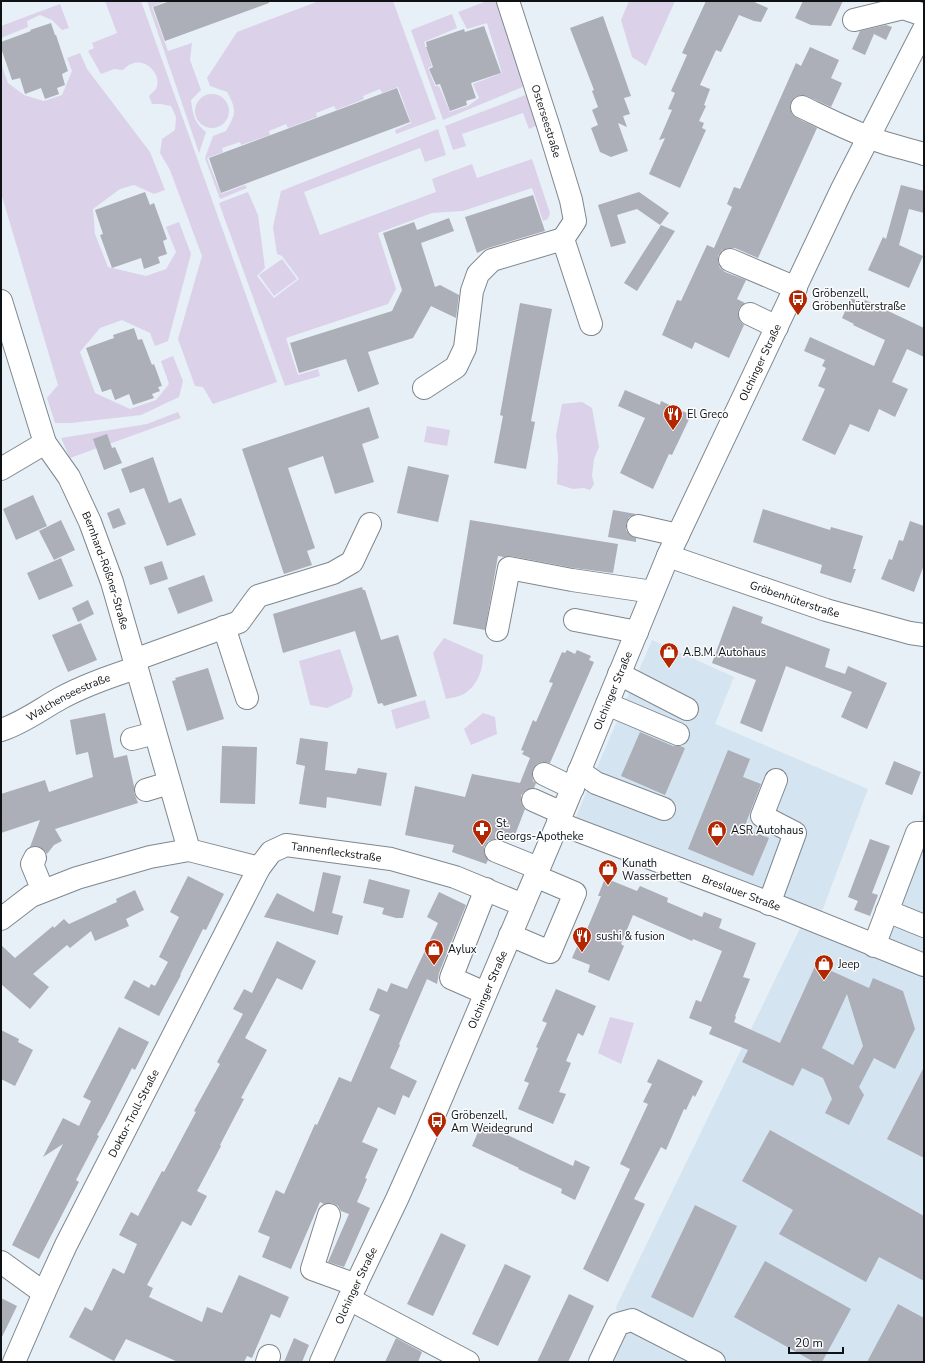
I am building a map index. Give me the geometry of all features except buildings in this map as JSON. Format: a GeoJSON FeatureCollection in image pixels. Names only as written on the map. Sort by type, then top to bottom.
{"type":"FeatureCollection","features":[{"type":"Feature","properties":{"kind":"street","name":"Osterseestraße"},"geometry":{"type":"LineString","coordinates":[[508,1],[549,128],[575,221],[563,239]]}},
{"type":"Feature","properties":{"kind":"street"},"geometry":{"type":"LineString","coordinates":[[854,20],[903,8],[924,15]]}},
{"type":"Feature","properties":{"kind":"street","name":"Olchinger Straße"},"geometry":{"type":"LineString","coordinates":[[321,1362],[352,1292],[397,1199],[486,993],[668,556],[868,137],[924,28]]}},
{"type":"Feature","properties":{"kind":"street"},"geometry":{"type":"LineString","coordinates":[[802,107],[868,137],[924,154]]}},
{"type":"Feature","properties":{"kind":"street"},"geometry":{"type":"LineString","coordinates":[[424,388],[456,366],[465,348],[472,291],[478,274],[492,260],[563,239],[591,324]]}},
{"type":"Feature","properties":{"kind":"street"},"geometry":{"type":"LineString","coordinates":[[732,257],[798,284]]}},
{"type":"Feature","properties":{"kind":"street","name":"Bernhard-Rößner-Straße"},"geometry":{"type":"LineString","coordinates":[[1,301],[45,443],[69,477],[90,522],[112,582],[189,850]]}},
{"type":"Feature","properties":{"kind":"street"},"geometry":{"type":"LineString","coordinates":[[748,321],[774,334]]}},
{"type":"Feature","properties":{"kind":"street"},"geometry":{"type":"LineString","coordinates":[[1,469],[45,443]]}},
{"type":"Feature","properties":{"kind":"street","name":"Walchenseestraße"},"geometry":{"type":"LineString","coordinates":[[1,730],[14,726],[63,698],[135,664],[239,622],[258,596],[332,573],[352,562],[370,524]]}},
{"type":"Feature","properties":{"kind":"street"},"geometry":{"type":"LineString","coordinates":[[638,526],[678,535]]}},
{"type":"Feature","properties":{"kind":"street","name":"Gröbenhüterstraße"},"geometry":{"type":"LineString","coordinates":[[668,556],[826,610],[910,633],[924,635]]}},
{"type":"Feature","properties":{"kind":"street"},"geometry":{"type":"LineString","coordinates":[[497,630],[509,568],[572,580],[653,592]]}},
{"type":"Feature","properties":{"kind":"street"},"geometry":{"type":"LineString","coordinates":[[574,620],[637,632]]}},
{"type":"Feature","properties":{"kind":"street"},"geometry":{"type":"LineString","coordinates":[[224,627],[247,698]]}},
{"type":"Feature","properties":{"kind":"street"},"geometry":{"type":"LineString","coordinates":[[619,674],[687,709]]}},
{"type":"Feature","properties":{"kind":"street"},"geometry":{"type":"LineString","coordinates":[[607,704],[678,734]]}},
{"type":"Feature","properties":{"kind":"street"},"geometry":{"type":"LineString","coordinates":[[132,739],[155,733]]}},
{"type":"Feature","properties":{"kind":"street"},"geometry":{"type":"LineString","coordinates":[[544,774],[596,783],[664,810]]}},
{"type":"Feature","properties":{"kind":"street"},"geometry":{"type":"LineString","coordinates":[[769,904],[795,833],[762,816],[776,780]]}},
{"type":"Feature","properties":{"kind":"street"},"geometry":{"type":"LineString","coordinates":[[146,790],[169,783]]}},
{"type":"Feature","properties":{"kind":"street","name":"Breslauer Straße"},"geometry":{"type":"LineString","coordinates":[[533,800],[560,818],[769,904],[924,965]]}},
{"type":"Feature","properties":{"kind":"street"},"geometry":{"type":"LineString","coordinates":[[874,946],[917,833],[924,833]]}},
{"type":"Feature","properties":{"kind":"street","name":"Tannenfleckstraße"},"geometry":{"type":"LineString","coordinates":[[259,868],[271,852],[286,845],[391,859],[455,877],[522,904]]}},
{"type":"Feature","properties":{"kind":"street"},"geometry":{"type":"LineString","coordinates":[[1,919],[31,896],[77,878],[150,857],[189,850],[259,868]]}},
{"type":"Feature","properties":{"kind":"street"},"geometry":{"type":"LineString","coordinates":[[496,851],[575,893],[550,952],[510,935]]}},
{"type":"Feature","properties":{"kind":"street"},"geometry":{"type":"LineString","coordinates":[[34,858],[32,864],[43,892]]}},
{"type":"Feature","properties":{"kind":"street","name":"Doktor-Troll-Straße"},"geometry":{"type":"LineString","coordinates":[[14,1362],[66,1245],[259,868]]}},
{"type":"Feature","properties":{"kind":"street"},"geometry":{"type":"LineString","coordinates":[[486,889],[451,978],[486,993]]}},
{"type":"Feature","properties":{"kind":"street"},"geometry":{"type":"LineString","coordinates":[[887,911],[924,926]]}},
{"type":"Feature","properties":{"kind":"street"},"geometry":{"type":"LineString","coordinates":[[329,1215],[312,1269],[468,1362]]}},
{"type":"Feature","properties":{"kind":"street"},"geometry":{"type":"LineString","coordinates":[[1,1262],[44,1293]]}},
{"type":"Feature","properties":{"kind":"street"},"geometry":{"type":"LineString","coordinates":[[600,1362],[618,1324],[632,1320],[714,1362]]}},
{"type":"Feature","properties":{"kind":"shaded area"},"geometry":{"type":"Polygon","coordinates":[[[105,1],[141,1],[277,382],[213,404],[203,387],[195,386],[178,339],[202,256],[170,170],[160,153],[162,139],[175,130],[176,117],[171,106],[152,104],[149,96],[156,89],[158,83],[155,73],[147,65],[136,62],[123,70],[114,69],[101,74],[88,51],[94,48],[92,43],[117,33],[105,1]]]}},
{"type":"Feature","properties":{"kind":"shaded area"},"geometry":{"type":"Polygon","coordinates":[[[147,1],[166,1],[152,7],[168,51],[192,43],[190,60],[201,90],[191,100],[193,114],[206,132],[199,153],[147,1]]]}},
{"type":"Feature","properties":{"kind":"shaded area"},"geometry":{"type":"Polygon","coordinates":[[[319,1],[393,1],[436,119],[396,134],[395,130],[411,123],[398,87],[382,93],[380,89],[363,96],[364,99],[336,110],[334,106],[316,113],[317,117],[288,128],[286,124],[269,131],[270,135],[241,145],[240,142],[222,148],[223,152],[207,158],[221,194],[245,185],[247,188],[220,199],[205,158],[213,136],[226,131],[232,120],[234,108],[227,92],[210,86],[207,78],[237,32],[319,1]]]}},
{"type":"Feature","properties":{"kind":"shaded area"},"geometry":{"type":"Polygon","coordinates":[[[487,1],[499,1],[525,86],[443,120],[411,30],[452,14],[457,28],[424,42],[432,66],[428,68],[435,86],[439,86],[450,112],[468,106],[479,98],[473,84],[502,73],[487,23],[467,29],[458,12],[487,1]]]}},
{"type":"Feature","properties":{"kind":"shaded area"},"geometry":{"type":"Polygon","coordinates":[[[629,1],[675,1],[646,66],[632,57],[621,20],[629,1]]]}},
{"type":"Feature","properties":{"kind":"shaded area"},"geometry":{"type":"Polygon","coordinates":[[[60,4],[69,28],[62,30],[52,20],[40,15],[27,21],[28,27],[1,38],[1,26],[60,4]]]}},
{"type":"Feature","properties":{"kind":"shaded area"},"geometry":{"type":"Polygon","coordinates":[[[80,53],[87,69],[150,152],[165,190],[154,194],[134,185],[120,189],[93,209],[95,234],[108,267],[146,276],[166,269],[176,252],[166,227],[179,222],[191,254],[168,341],[155,346],[150,333],[122,320],[100,328],[80,352],[95,393],[130,409],[156,400],[169,384],[161,361],[173,356],[183,381],[179,397],[141,415],[71,423],[55,423],[47,398],[58,385],[1,193],[1,59],[8,83],[24,95],[44,101],[62,95],[72,71],[67,58],[80,53]]]}},
{"type":"Feature","properties":{"kind":"shaded area"},"geometry":{"type":"Polygon","coordinates":[[[212,94],[224,99],[229,111],[224,123],[212,128],[200,123],[195,111],[200,99],[212,94]]]}},
{"type":"Feature","properties":{"kind":"shaded area"},"geometry":{"type":"Polygon","coordinates":[[[528,94],[538,125],[529,129],[523,113],[462,134],[466,146],[453,150],[445,126],[528,94]]]}},
{"type":"Feature","properties":{"kind":"shaded area"},"geometry":{"type":"Polygon","coordinates":[[[438,129],[446,155],[425,162],[420,148],[304,192],[320,235],[436,192],[432,179],[472,164],[477,178],[532,159],[550,213],[548,219],[543,221],[532,188],[463,211],[432,213],[378,233],[396,289],[388,304],[286,338],[298,375],[318,369],[320,376],[285,386],[219,203],[248,192],[258,215],[265,268],[257,276],[274,298],[299,279],[282,256],[277,254],[273,227],[281,191],[438,129]]]}},
{"type":"Feature","properties":{"kind":"shaded area"},"geometry":{"type":"Polygon","coordinates":[[[282,259],[297,279],[274,296],[259,275],[282,259]]]}},
{"type":"Feature","properties":{"kind":"shaded area"},"geometry":{"type":"Polygon","coordinates":[[[582,402],[592,408],[599,447],[594,459],[592,476],[594,484],[590,490],[584,488],[573,489],[557,484],[558,456],[556,435],[562,404],[582,402]]]}},
{"type":"Feature","properties":{"kind":"shaded area"},"geometry":{"type":"Polygon","coordinates":[[[178,412],[181,418],[70,458],[61,438],[147,424],[178,412]]]}},
{"type":"Feature","properties":{"kind":"shaded area"},"geometry":{"type":"Polygon","coordinates":[[[427,426],[450,430],[447,446],[424,442],[427,426]]]}},
{"type":"Feature","properties":{"kind":"shaded area"},"geometry":{"type":"Polygon","coordinates":[[[444,638],[483,655],[480,673],[472,688],[462,695],[446,699],[433,653],[444,638]]]}},
{"type":"Feature","properties":{"kind":"shaded area"},"geometry":{"type":"Polygon","coordinates":[[[652,640],[734,677],[715,724],[868,789],[818,922],[874,946],[917,833],[924,809],[924,1362],[600,1362],[618,1324],[616,1307],[805,918],[571,828],[652,640]]]}},
{"type":"Feature","properties":{"kind":"shaded area"},"geometry":{"type":"Polygon","coordinates":[[[340,649],[353,689],[351,697],[327,708],[310,705],[299,661],[340,649]]]}},
{"type":"Feature","properties":{"kind":"shaded area"},"geometry":{"type":"Polygon","coordinates":[[[425,700],[430,718],[396,729],[391,710],[425,700]]]}},
{"type":"Feature","properties":{"kind":"shaded area"},"geometry":{"type":"Polygon","coordinates":[[[483,713],[495,717],[497,734],[471,745],[464,729],[483,713]]]}},
{"type":"Feature","properties":{"kind":"shaded area"},"geometry":{"type":"Polygon","coordinates":[[[610,1017],[634,1023],[621,1064],[598,1053],[610,1017]]]}},
{"type":"Feature","properties":{"kind":"place","name":"Gröbenzell, Gröbenhüterstraße"},"geometry":{"type":"Point","coordinates":[798,316]}},
{"type":"Feature","properties":{"kind":"place","name":"El Greco"},"geometry":{"type":"Point","coordinates":[673,431]}},
{"type":"Feature","properties":{"kind":"place","name":"A.B.M. Autohaus"},"geometry":{"type":"Point","coordinates":[669,669]}},
{"type":"Feature","properties":{"kind":"place","name":"St. Georgs-Apotheke"},"geometry":{"type":"Point","coordinates":[482,846]}},
{"type":"Feature","properties":{"kind":"place","name":"ASR Autohaus"},"geometry":{"type":"Point","coordinates":[717,847]}},
{"type":"Feature","properties":{"kind":"place","name":"Kunath Wasserbetten"},"geometry":{"type":"Point","coordinates":[608,886]}},
{"type":"Feature","properties":{"kind":"place","name":"sushi & fusion"},"geometry":{"type":"Point","coordinates":[582,953]}},
{"type":"Feature","properties":{"kind":"place","name":"Aylux"},"geometry":{"type":"Point","coordinates":[434,966]}},
{"type":"Feature","properties":{"kind":"place","name":"Jeep"},"geometry":{"type":"Point","coordinates":[824,981]}},
{"type":"Feature","properties":{"kind":"place","name":"Gröbenzell, Am Weidegrund"},"geometry":{"type":"Point","coordinates":[437,1138]}}]}
